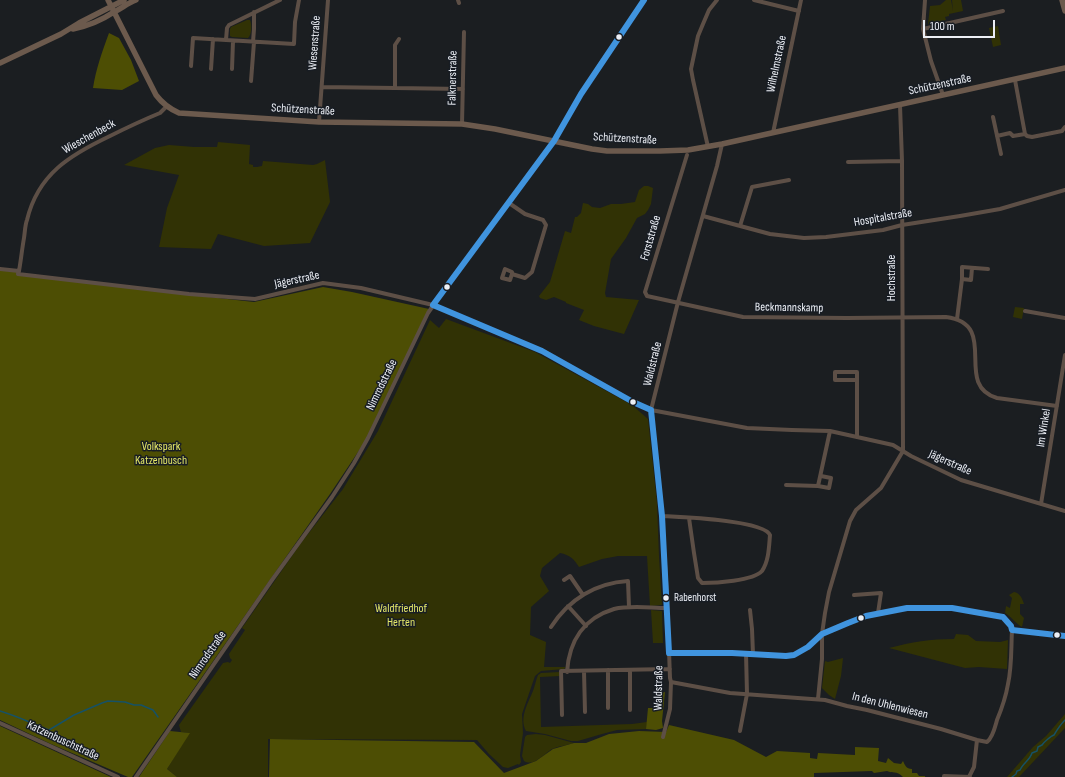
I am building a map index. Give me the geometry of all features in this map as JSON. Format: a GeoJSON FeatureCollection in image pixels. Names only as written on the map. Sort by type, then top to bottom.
{"type":"FeatureCollection","features":[{"type":"Feature","properties":{"kind":"main road","name":"Schützenstraße"},"geometry":{"type":"LineString","coordinates":[[108,0],[156,95],[167,106],[179,113],[319,122],[462,124],[607,151],[688,150],[708,147],[1065,68]]}},
{"type":"Feature","properties":{"kind":"main road"},"geometry":{"type":"LineString","coordinates":[[113,10],[124,0]]}},
{"type":"Feature","properties":{"kind":"main road"},"geometry":{"type":"LineString","coordinates":[[0,63],[69,30],[79,23],[136,0]]}},
{"type":"Feature","properties":{"kind":"main road"},"geometry":{"type":"LineString","coordinates":[[1062,0],[1065,11]]}},
{"type":"Feature","properties":{"kind":"street"},"geometry":{"type":"LineString","coordinates":[[226,40],[227,28],[229,25],[280,0]]}},
{"type":"Feature","properties":{"kind":"street"},"geometry":{"type":"LineString","coordinates":[[191,66],[193,38],[294,44],[299,0]]}},
{"type":"Feature","properties":{"kind":"street","name":"Wiesenstraße"},"geometry":{"type":"LineString","coordinates":[[319,122],[328,0]]}},
{"type":"Feature","properties":{"kind":"street","name":"Nimrodstraße"},"geometry":{"type":"LineString","coordinates":[[136,777],[272,580],[332,497],[368,438],[424,321],[434,305],[554,141],[602,59],[644,0]]}},
{"type":"Feature","properties":{"kind":"street"},"geometry":{"type":"LineString","coordinates":[[708,147],[692,80],[691,69],[698,36],[709,10],[716,0]]}},
{"type":"Feature","properties":{"kind":"street"},"geometry":{"type":"LineString","coordinates":[[754,0],[799,11]]}},
{"type":"Feature","properties":{"kind":"street","name":"Wilhelmstraße"},"geometry":{"type":"LineString","coordinates":[[773,133],[802,0]]}},
{"type":"Feature","properties":{"kind":"street"},"geometry":{"type":"LineString","coordinates":[[925,0],[923,29],[931,61],[943,95]]}},
{"type":"Feature","properties":{"kind":"street"},"geometry":{"type":"LineString","coordinates":[[923,29],[1004,11]]}},
{"type":"Feature","properties":{"kind":"street"},"geometry":{"type":"LineString","coordinates":[[251,81],[254,12]]}},
{"type":"Feature","properties":{"kind":"street","name":"Falknerstraße"},"geometry":{"type":"LineString","coordinates":[[462,124],[464,32]]}},
{"type":"Feature","properties":{"kind":"street"},"geometry":{"type":"LineString","coordinates":[[211,69],[213,39]]}},
{"type":"Feature","properties":{"kind":"street"},"geometry":{"type":"LineString","coordinates":[[395,88],[396,45],[399,39]]}},
{"type":"Feature","properties":{"kind":"street"},"geometry":{"type":"LineString","coordinates":[[232,69],[234,40]]}},
{"type":"Feature","properties":{"kind":"street"},"geometry":{"type":"LineString","coordinates":[[1015,80],[1025,134]]}},
{"type":"Feature","properties":{"kind":"street","name":"Wiesenstraße"},"geometry":{"type":"LineString","coordinates":[[322,87],[463,89]]}},
{"type":"Feature","properties":{"kind":"street","name":"Hochstraße"},"geometry":{"type":"LineString","coordinates":[[900,104],[902,161],[903,451]]}},
{"type":"Feature","properties":{"kind":"street","name":"Wieschenbeck"},"geometry":{"type":"LineString","coordinates":[[19,271],[26,220],[34,198],[42,184],[56,169],[81,150],[160,113],[167,106]]}},
{"type":"Feature","properties":{"kind":"street"},"geometry":{"type":"LineString","coordinates":[[993,117],[1001,154]]}},
{"type":"Feature","properties":{"kind":"street"},"geometry":{"type":"LineString","coordinates":[[997,136],[1010,133],[1013,136],[1025,134],[1032,137],[1063,129],[1065,135]]}},
{"type":"Feature","properties":{"kind":"street","name":"Waldstraße"},"geometry":{"type":"LineString","coordinates":[[663,738],[670,709],[672,682],[670,678],[662,516],[652,410],[678,302],[718,166],[722,144]]}},
{"type":"Feature","properties":{"kind":"street","name":"Forststraße"},"geometry":{"type":"LineString","coordinates":[[678,302],[647,296],[645,292],[687,155]]}},
{"type":"Feature","properties":{"kind":"street"},"geometry":{"type":"LineString","coordinates":[[848,162],[902,161]]}},
{"type":"Feature","properties":{"kind":"street"},"geometry":{"type":"LineString","coordinates":[[740,226],[752,187],[789,180]]}},
{"type":"Feature","properties":{"kind":"street","name":"Hospitalstraße"},"geometry":{"type":"LineString","coordinates":[[703,216],[770,234],[804,238],[826,237],[883,230],[902,225],[1000,209],[1065,190]]}},
{"type":"Feature","properties":{"kind":"street"},"geometry":{"type":"LineString","coordinates":[[509,203],[525,214],[543,220],[546,225],[532,272],[525,278],[512,274]]}},
{"type":"Feature","properties":{"kind":"street"},"geometry":{"type":"LineString","coordinates":[[988,269],[962,267],[957,318],[967,324],[974,338],[977,379],[980,387],[991,396],[997,398],[1057,406]]}},
{"type":"Feature","properties":{"kind":"street"},"geometry":{"type":"LineString","coordinates":[[962,279],[971,280],[972,268]]}},
{"type":"Feature","properties":{"kind":"street","name":"Jägerstraße"},"geometry":{"type":"LineString","coordinates":[[0,269],[19,271],[18,274],[83,282],[255,300],[323,283],[361,288],[434,305],[542,351],[633,402],[652,410],[747,428],[830,430],[892,444],[911,456],[961,480],[1065,511]]}},
{"type":"Feature","properties":{"kind":"street","name":"Beckmannskamp"},"geometry":{"type":"LineString","coordinates":[[678,302],[743,317],[957,318]]}},
{"type":"Feature","properties":{"kind":"street"},"geometry":{"type":"LineString","coordinates":[[1025,312],[1065,318]]}},
{"type":"Feature","properties":{"kind":"street","name":"Im Winkel"},"geometry":{"type":"LineString","coordinates":[[1041,504],[1065,355]]}},
{"type":"Feature","properties":{"kind":"street"},"geometry":{"type":"LineString","coordinates":[[857,380],[835,380],[835,372],[857,372],[857,380],[857,437]]}},
{"type":"Feature","properties":{"kind":"street"},"geometry":{"type":"LineString","coordinates":[[818,486],[830,430]]}},
{"type":"Feature","properties":{"kind":"street"},"geometry":{"type":"LineString","coordinates":[[818,699],[822,659],[822,634],[825,612],[829,592],[850,521],[856,510],[881,488],[903,451]]}},
{"type":"Feature","properties":{"kind":"street"},"geometry":{"type":"LineString","coordinates":[[786,485],[818,486],[829,488],[831,478],[821,476]]}},
{"type":"Feature","properties":{"kind":"street"},"geometry":{"type":"LineString","coordinates":[[662,516],[689,518],[715,520],[764,529],[769,532],[770,535],[767,560],[762,571],[756,575],[738,580],[702,583],[698,578],[689,518]]}},
{"type":"Feature","properties":{"kind":"street"},"geometry":{"type":"LineString","coordinates":[[564,580],[570,576],[583,595]]}},
{"type":"Feature","properties":{"kind":"street"},"geometry":{"type":"LineString","coordinates":[[551,626],[568,606],[583,595],[589,591],[615,582],[628,581],[629,608]]}},
{"type":"Feature","properties":{"kind":"street"},"geometry":{"type":"LineString","coordinates":[[854,595],[881,593],[878,614]]}},
{"type":"Feature","properties":{"kind":"street"},"geometry":{"type":"LineString","coordinates":[[568,606],[586,626]]}},
{"type":"Feature","properties":{"kind":"street"},"geometry":{"type":"LineString","coordinates":[[567,672],[569,656],[573,643],[579,632],[593,619],[615,609],[667,608]]}},
{"type":"Feature","properties":{"kind":"street"},"geometry":{"type":"LineString","coordinates":[[669,653],[794,655],[808,647],[822,634],[848,623],[866,616],[907,608],[956,608],[1003,617],[1011,626],[1012,630],[1010,669],[1004,700],[990,739],[987,742],[977,740],[974,767],[970,777],[944,777]]}},
{"type":"Feature","properties":{"kind":"street"},"geometry":{"type":"LineString","coordinates":[[750,610],[753,654]]}},
{"type":"Feature","properties":{"kind":"street"},"geometry":{"type":"LineString","coordinates":[[1012,630],[1065,636]]}},
{"type":"Feature","properties":{"kind":"street"},"geometry":{"type":"LineString","coordinates":[[740,731],[747,694],[746,654]]}},
{"type":"Feature","properties":{"kind":"street"},"geometry":{"type":"LineString","coordinates":[[562,715],[561,671],[670,669]]}},
{"type":"Feature","properties":{"kind":"street"},"geometry":{"type":"LineString","coordinates":[[608,670],[608,708]]}},
{"type":"Feature","properties":{"kind":"street"},"geometry":{"type":"LineString","coordinates":[[630,670],[630,710]]}},
{"type":"Feature","properties":{"kind":"street"},"geometry":{"type":"LineString","coordinates":[[584,671],[585,712]]}},
{"type":"Feature","properties":{"kind":"street","name":"In den Uhlenwiesen"},"geometry":{"type":"LineString","coordinates":[[672,682],[747,694],[825,700],[892,716],[977,740]]}},
{"type":"Feature","properties":{"kind":"street","name":"Katzenbuschstraße"},"geometry":{"type":"LineString","coordinates":[[0,723],[118,777]]}},
{"type":"Feature","properties":{"kind":"green space"},"geometry":{"type":"Polygon","coordinates":[[[946,0],[951,0],[953,11],[952,0],[961,0],[963,11],[949,14],[949,16],[945,17],[946,20],[928,24],[930,6],[940,5],[946,0]]]}},
{"type":"Feature","properties":{"kind":"green space"},"geometry":{"type":"Polygon","coordinates":[[[250,20],[251,27],[251,32],[248,38],[230,36],[231,27],[250,20]]]}},
{"type":"Feature","properties":{"kind":"green space"},"geometry":{"type":"Polygon","coordinates":[[[998,26],[1001,45],[993,47],[989,28],[998,26]]]}},
{"type":"Feature","properties":{"kind":"green space"},"geometry":{"type":"Polygon","coordinates":[[[109,33],[119,38],[131,60],[139,81],[122,90],[93,88],[109,33]]]}},
{"type":"Feature","properties":{"kind":"green space"},"geometry":{"type":"Polygon","coordinates":[[[218,142],[250,145],[249,164],[253,165],[253,167],[262,166],[263,161],[313,165],[325,160],[330,202],[310,243],[264,246],[218,234],[211,249],[159,247],[167,208],[179,175],[124,165],[155,148],[169,145],[217,147],[218,142]]]}},
{"type":"Feature","properties":{"kind":"green space"},"geometry":{"type":"Polygon","coordinates":[[[644,186],[653,188],[651,204],[645,214],[637,218],[626,238],[611,259],[605,293],[606,297],[639,300],[624,334],[594,326],[579,320],[584,310],[566,302],[554,297],[546,300],[540,298],[539,296],[550,282],[565,231],[571,233],[575,217],[581,213],[583,203],[592,207],[600,208],[611,204],[635,202],[639,190],[644,186]]]}},
{"type":"Feature","properties":{"kind":"green space","name":"Volkspark Katzenbusch"},"geometry":{"type":"Polygon","coordinates":[[[0,269],[19,271],[18,274],[254,302],[323,287],[429,309],[368,437],[330,494],[132,777],[128,777],[51,744],[0,720],[0,269]]]}},
{"type":"Feature","properties":{"kind":"green space"},"geometry":{"type":"Polygon","coordinates":[[[1015,307],[1024,308],[1022,319],[1013,317],[1015,307]]]}},
{"type":"Feature","properties":{"kind":"green space","name":"Waldfriedhof Herten"},"geometry":{"type":"Polygon","coordinates":[[[446,319],[535,352],[632,405],[648,419],[657,503],[662,605],[650,606],[647,556],[618,556],[602,559],[579,567],[571,558],[560,553],[542,568],[540,576],[549,591],[531,607],[530,635],[546,642],[544,667],[566,667],[564,669],[541,671],[535,676],[522,714],[523,733],[520,755],[521,762],[519,765],[518,764],[508,768],[503,767],[477,740],[268,739],[268,777],[177,777],[167,769],[189,733],[181,732],[179,725],[223,663],[230,663],[232,660],[229,654],[245,630],[242,628],[301,543],[343,489],[378,431],[430,320],[439,328],[446,319]]]}},
{"type":"Feature","properties":{"kind":"green space"},"geometry":{"type":"Polygon","coordinates":[[[1014,592],[1018,593],[1024,604],[1020,604],[1020,614],[1024,618],[1022,627],[1005,613],[1006,606],[1010,608],[1012,598],[1009,595],[1014,592]]]}},
{"type":"Feature","properties":{"kind":"green space"},"geometry":{"type":"Polygon","coordinates":[[[651,610],[662,611],[663,643],[653,643],[651,610]]]}},
{"type":"Feature","properties":{"kind":"green space"},"geometry":{"type":"Polygon","coordinates":[[[956,634],[968,635],[976,641],[1000,642],[1008,640],[1007,669],[979,667],[965,668],[889,648],[921,641],[954,639],[956,634]]]}},
{"type":"Feature","properties":{"kind":"green space"},"geometry":{"type":"Polygon","coordinates":[[[843,658],[841,676],[835,699],[822,688],[825,661],[828,662],[843,658]]]}},
{"type":"Feature","properties":{"kind":"green space"},"geometry":{"type":"Polygon","coordinates":[[[560,672],[560,676],[540,677],[541,727],[632,724],[647,722],[646,729],[617,730],[578,741],[571,741],[526,731],[523,721],[524,716],[538,675],[541,673],[560,672]]]}},
{"type":"Feature","properties":{"kind":"green space"},"geometry":{"type":"Polygon","coordinates":[[[665,692],[662,721],[663,728],[656,730],[646,729],[648,708],[655,708],[655,695],[665,692]]]}},
{"type":"Feature","properties":{"kind":"green space"},"geometry":{"type":"Polygon","coordinates":[[[1065,714],[1065,728],[1019,777],[1007,777],[1033,747],[1046,736],[1065,714]]]}},
{"type":"Feature","properties":{"kind":"green space"},"geometry":{"type":"Polygon","coordinates":[[[669,725],[734,740],[766,757],[777,751],[810,753],[810,758],[817,759],[818,753],[855,755],[855,747],[879,748],[878,761],[886,763],[888,758],[894,763],[901,764],[903,761],[907,768],[912,769],[912,773],[917,773],[919,776],[925,777],[903,777],[896,773],[887,771],[874,773],[872,771],[814,773],[814,777],[269,777],[270,739],[474,742],[504,773],[536,761],[553,749],[574,743],[586,743],[609,734],[639,731],[666,732],[669,725]]]}},
{"type":"Feature","properties":{"kind":"green space"},"geometry":{"type":"Polygon","coordinates":[[[0,726],[111,777],[0,777],[0,726]]]}},
{"type":"Feature","properties":{"kind":"green space"},"geometry":{"type":"Polygon","coordinates":[[[170,731],[190,733],[167,769],[177,777],[139,777],[170,731]]]}},
{"type":"Feature","properties":{"kind":"green space"},"geometry":{"type":"Polygon","coordinates":[[[536,734],[574,743],[552,749],[535,761],[524,761],[522,756],[525,737],[527,735],[536,734]]]}},
{"type":"Feature","properties":{"kind":"waterway"},"geometry":{"type":"LineString","coordinates":[[0,711],[49,730],[74,715],[108,701],[141,705],[153,710],[158,717]]}},
{"type":"Feature","properties":{"kind":"waterway"},"geometry":{"type":"LineString","coordinates":[[1012,777],[1017,771],[1020,770],[1030,758],[1032,753],[1037,751],[1038,747],[1054,735],[1065,720]]}},
{"type":"Feature","properties":{"kind":"transit line"},"geometry":{"type":"LineString","coordinates":[[433,305],[554,141],[581,94],[644,0]]}},
{"type":"Feature","properties":{"kind":"transit line"},"geometry":{"type":"LineString","coordinates":[[433,305],[542,351],[633,402],[651,410]]}},
{"type":"Feature","properties":{"kind":"transit line"},"geometry":{"type":"LineString","coordinates":[[651,410],[662,516],[669,653]]}},
{"type":"Feature","properties":{"kind":"transit line"},"geometry":{"type":"LineString","coordinates":[[669,653],[794,655],[808,647],[822,634],[848,623],[866,616],[907,608],[952,608],[1003,617],[1011,626],[1012,630],[1065,636]]}},
{"type":"Feature","properties":{"kind":"place","name":"Rabenhorst"},"geometry":{"type":"Point","coordinates":[666,598]}}]}
